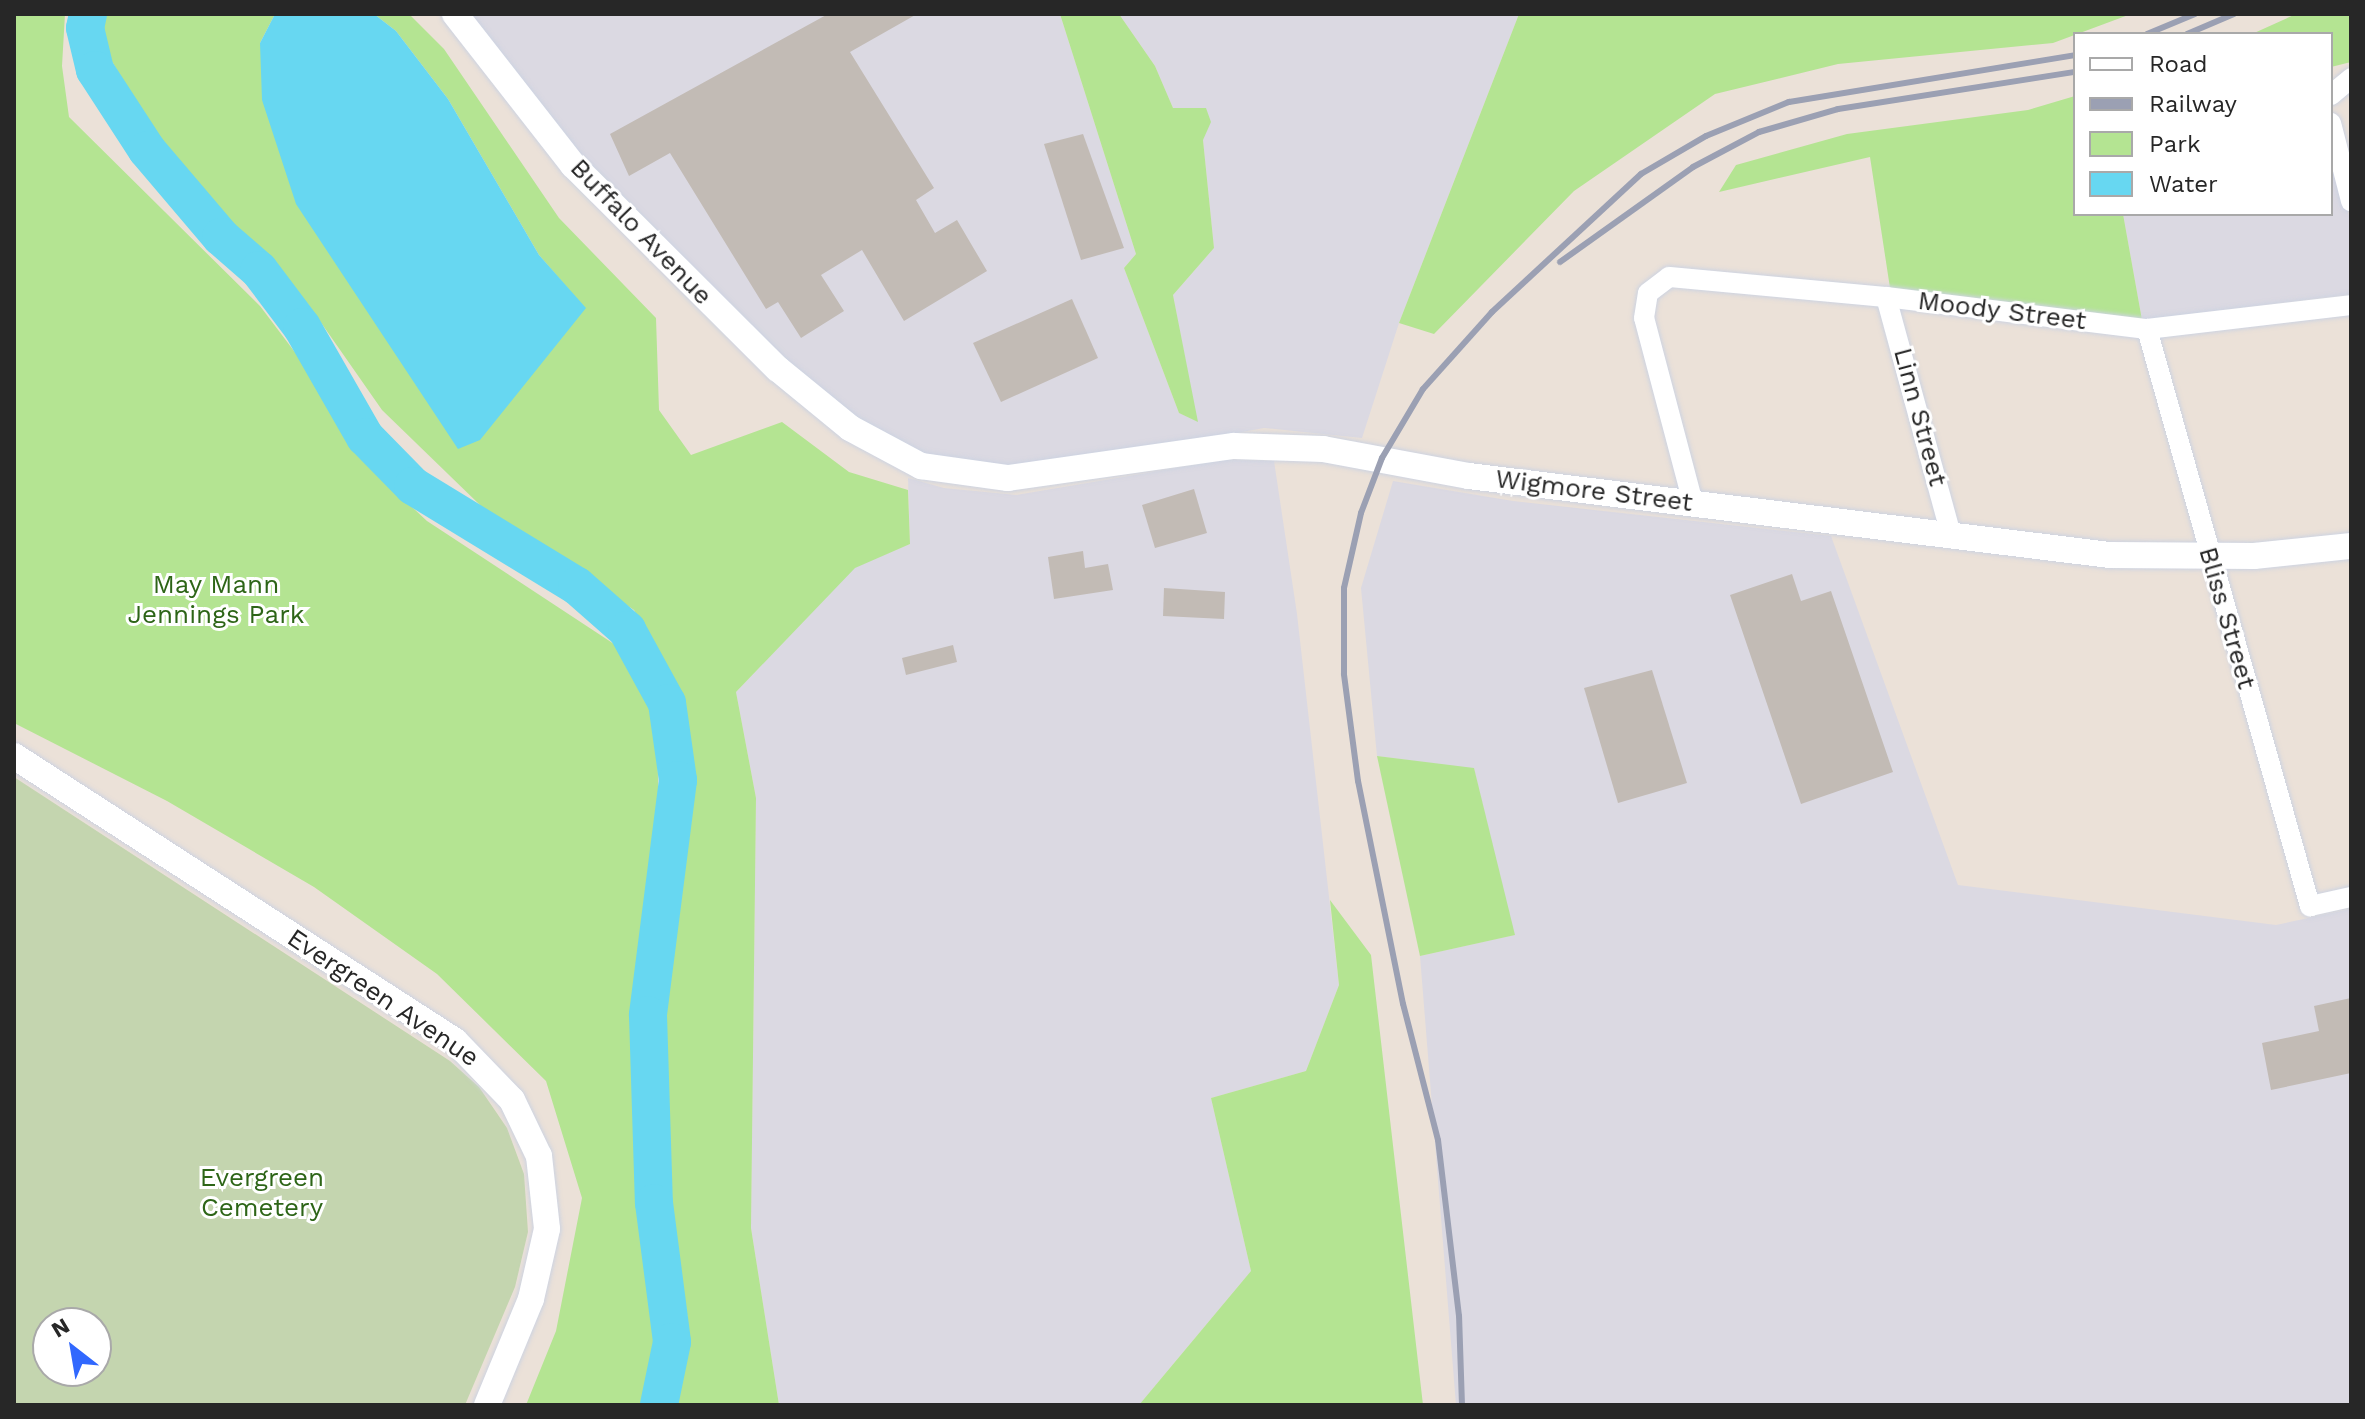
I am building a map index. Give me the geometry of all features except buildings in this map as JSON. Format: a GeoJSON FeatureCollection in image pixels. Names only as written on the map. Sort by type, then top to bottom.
{"type":"FeatureCollection","features":[{"type":"Feature","properties":{"kind":"street","name":"Buffalo Avenue"},"geometry":{"type":"LineString","coordinates":[[455,14],[573,165],[778,369],[850,428]]}},
{"type":"Feature","properties":{"kind":"street"},"geometry":{"type":"LineString","coordinates":[[2333,131],[2351,201]]}},
{"type":"Feature","properties":{"kind":"street","name":"Moody Street"},"geometry":{"type":"LineString","coordinates":[[1693,503],[1644,318],[1654,285],[1685,275],[2147,329],[2351,305]]}},
{"type":"Feature","properties":{"kind":"street","name":"Linn Street"},"geometry":{"type":"LineString","coordinates":[[1886,297],[1952,538]]}},
{"type":"Feature","properties":{"kind":"street","name":"Bliss Street"},"geometry":{"type":"LineString","coordinates":[[2147,329],[2208,557],[2310,906],[2351,897]]}},
{"type":"Feature","properties":{"kind":"street","name":"Wigmore Street"},"geometry":{"type":"LineString","coordinates":[[850,428],[891,454],[958,475],[1022,477],[1234,446],[1280,447],[1952,538],[2110,555],[2208,557],[2351,546]]}},
{"type":"Feature","properties":{"kind":"street","name":"Evergreen Avenue"},"geometry":{"type":"LineString","coordinates":[[14,756],[455,1041],[512,1100],[539,1156],[547,1229],[531,1299],[487,1405]]}},
{"type":"Feature","properties":{"kind":"shaded area"},"geometry":{"type":"Polygon","coordinates":[[[470,14],[1060,14],[1136,254],[1124,268],[1179,413],[1197,421],[1173,295],[1214,248],[1203,140],[1206,108],[1173,108],[1155,66],[1119,14],[1519,14],[1399,323],[1362,438],[1264,428],[1046,467],[955,465],[912,451],[864,426],[791,367],[581,155],[470,14]]]}},
{"type":"Feature","properties":{"kind":"shaded area"},"geometry":{"type":"Polygon","coordinates":[[[2333,161],[2351,223],[2351,294],[2142,320],[2123,216],[2333,216],[2333,161]]]}},
{"type":"Feature","properties":{"kind":"shaded area"},"geometry":{"type":"Polygon","coordinates":[[[1224,460],[1274,461],[1297,614],[1339,985],[1306,1071],[1211,1098],[1251,1271],[1139,1405],[779,1405],[751,1228],[756,798],[736,692],[855,567],[910,544],[908,478],[944,488],[1016,495],[1224,460]]]}},
{"type":"Feature","properties":{"kind":"shaded area"},"geometry":{"type":"Polygon","coordinates":[[[1393,481],[1513,501],[1831,536],[1958,885],[2276,925],[2351,909],[2351,1405],[1456,1405],[1420,956],[1514,935],[1474,769],[1377,756],[1361,588],[1393,481]]]}},
{"type":"Feature","properties":{"kind":"green space","name":"May Mann Jennings Park"},"geometry":{"type":"Polygon","coordinates":[[[14,14],[65,14],[62,66],[69,117],[260,306],[328,396],[369,467],[427,521],[614,644],[657,717],[659,842],[633,1023],[638,1150],[657,1324],[641,1405],[526,1405],[556,1331],[582,1198],[546,1081],[437,974],[314,887],[167,801],[14,723],[14,14]]]}},
{"type":"Feature","properties":{"kind":"green space"},"geometry":{"type":"Polygon","coordinates":[[[103,14],[275,14],[260,43],[585,308],[539,255],[448,99],[396,31],[374,14],[409,14],[444,49],[559,218],[656,318],[659,410],[691,455],[782,422],[849,472],[908,490],[910,544],[855,568],[736,692],[756,798],[751,1228],[779,1405],[669,1405],[688,1321],[669,1189],[662,1016],[691,783],[680,693],[634,610],[481,506],[382,410],[308,304],[233,228],[154,134],[106,51],[98,19],[103,14]]]}},
{"type":"Feature","properties":{"kind":"green space"},"geometry":{"type":"Polygon","coordinates":[[[1060,14],[1119,14],[1155,66],[1173,108],[1206,108],[1211,122],[1203,140],[1214,248],[1173,295],[1198,422],[1179,413],[1124,268],[1136,254],[1060,14]]]}},
{"type":"Feature","properties":{"kind":"green space"},"geometry":{"type":"Polygon","coordinates":[[[1519,14],[2131,14],[2083,32],[2073,32],[2073,36],[2053,43],[1838,64],[1715,94],[1574,191],[1434,334],[1399,323],[1519,14]]]}},
{"type":"Feature","properties":{"kind":"green space"},"geometry":{"type":"Polygon","coordinates":[[[2296,14],[2351,14],[2351,62],[2333,66],[2333,32],[2256,32],[2296,14]]]}},
{"type":"Feature","properties":{"kind":"green space"},"geometry":{"type":"Polygon","coordinates":[[[2073,97],[2073,216],[2123,216],[2142,320],[1890,288],[1870,157],[1719,192],[1736,165],[1847,134],[2028,110],[2073,97]]]}},
{"type":"Feature","properties":{"kind":"green space"},"geometry":{"type":"Polygon","coordinates":[[[1377,756],[1474,768],[1515,935],[1420,956],[1377,756]]]}},
{"type":"Feature","properties":{"kind":"green space","name":"Evergreen Cemetery"},"geometry":{"type":"Polygon","coordinates":[[[14,777],[450,1061],[479,1087],[507,1128],[524,1174],[528,1232],[515,1287],[465,1405],[14,1405],[14,777]]]}},
{"type":"Feature","properties":{"kind":"green space"},"geometry":{"type":"Polygon","coordinates":[[[1330,900],[1371,955],[1423,1405],[1139,1405],[1251,1271],[1211,1098],[1306,1071],[1339,985],[1330,900]]]}},
{"type":"Feature","properties":{"kind":"water"},"geometry":{"type":"Polygon","coordinates":[[[275,14],[374,14],[396,31],[448,99],[539,255],[586,308],[480,440],[458,449],[296,204],[262,100],[260,43],[275,14]]]}},
{"type":"Feature","properties":{"kind":"waterway"},"geometry":{"type":"LineString","coordinates":[[88,14],[85,28],[95,70],[147,150],[221,237],[259,270],[302,327],[365,437],[413,486],[577,586],[627,630],[667,703],[678,780],[648,1015],[654,1203],[672,1342],[659,1405]]}},
{"type":"Feature","properties":{"kind":"railway"},"geometry":{"type":"LineString","coordinates":[[2152,32],[2195,14]]}},
{"type":"Feature","properties":{"kind":"railway"},"geometry":{"type":"LineString","coordinates":[[2192,32],[2234,14]]}},
{"type":"Feature","properties":{"kind":"railway"},"geometry":{"type":"LineString","coordinates":[[1462,1405],[1459,1316],[1438,1140],[1403,1004],[1358,781],[1344,674],[1344,588],[1361,513],[1382,458],[1423,389],[1492,312],[1641,174],[1706,136],[1789,102],[2073,55]]}},
{"type":"Feature","properties":{"kind":"railway"},"geometry":{"type":"LineString","coordinates":[[1560,262],[1693,167],[1759,132],[1838,109],[2073,72]]}}]}
